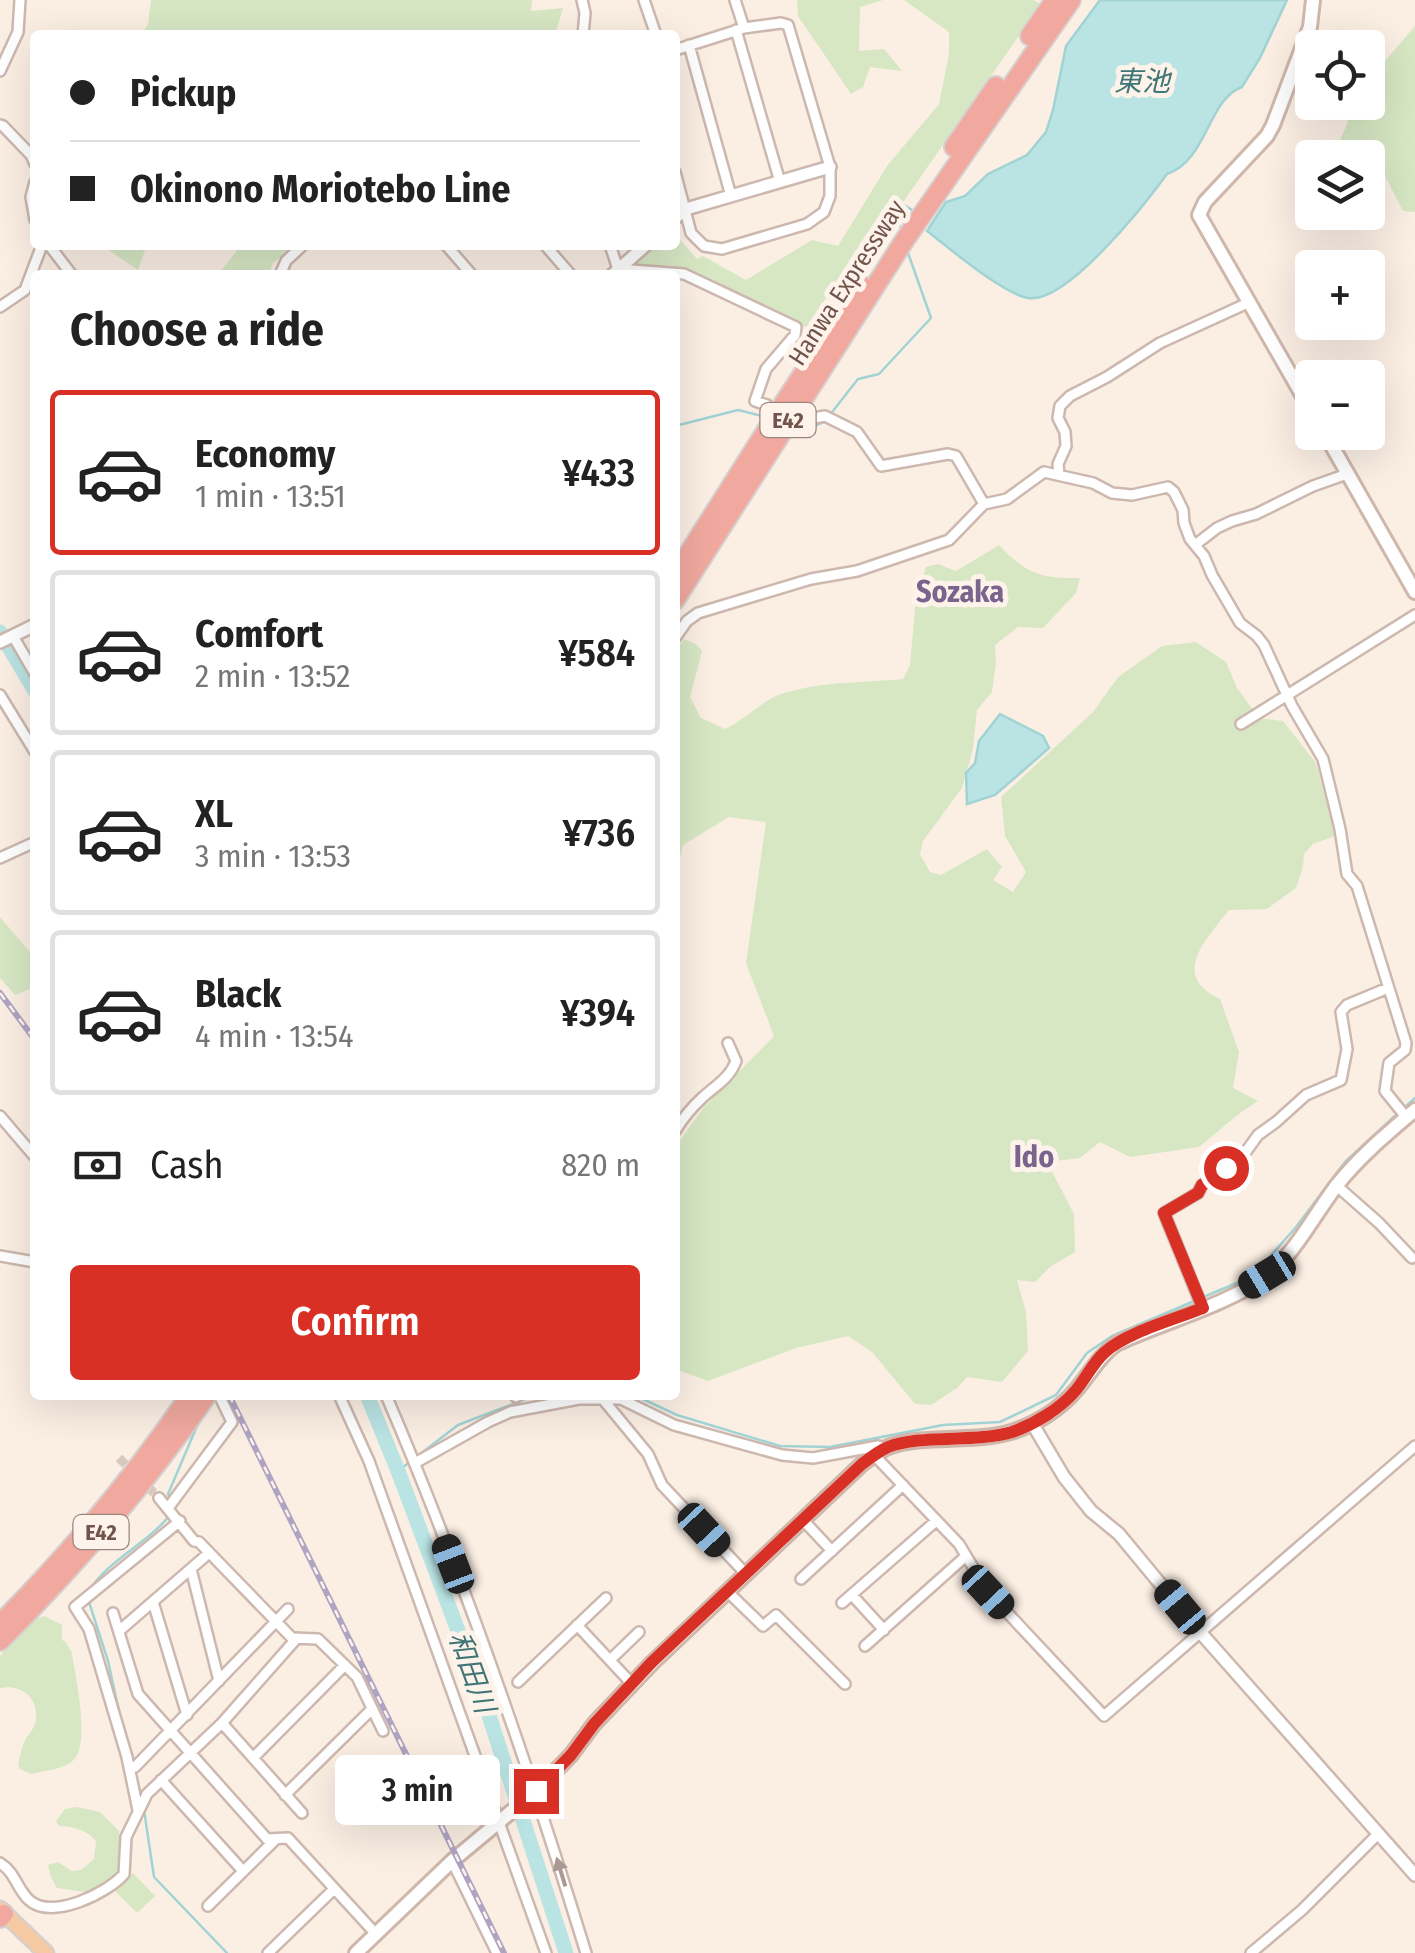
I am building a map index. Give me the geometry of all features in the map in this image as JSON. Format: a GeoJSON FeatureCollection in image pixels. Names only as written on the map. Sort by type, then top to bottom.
{"type":"FeatureCollection","features":[{"type":"Feature","properties":{"kind":"highway","name":"Hanwa Expressway"},"geometry":{"type":"LineString","coordinates":[[680,592],[900,238],[1055,0]]}},
{"type":"Feature","properties":{"kind":"highway","name":"Hanwa Expressway"},"geometry":{"type":"LineString","coordinates":[[939,179],[1070,0]]}},
{"type":"Feature","properties":{"kind":"highway","name":"Hanwa Expressway"},"geometry":{"type":"LineString","coordinates":[[680,567],[782,406],[900,238]]}},
{"type":"Feature","properties":{"kind":"highway","name":"E42"},"geometry":{"type":"LineString","coordinates":[[0,1624],[110,1503],[189,1405]]}},
{"type":"Feature","properties":{"kind":"highway","name":"E42"},"geometry":{"type":"LineString","coordinates":[[0,1641],[119,1512],[189,1405]]}},
{"type":"Feature","properties":{"kind":"main road"},"geometry":{"type":"LineString","coordinates":[[1295,382],[1200,214],[1205,202],[1268,136],[1306,42],[1313,0]]}},
{"type":"Feature","properties":{"kind":"main road"},"geometry":{"type":"LineString","coordinates":[[1334,450],[1415,592]]}},
{"type":"Feature","properties":{"kind":"main road"},"geometry":{"type":"LineString","coordinates":[[356,1953],[452,1861],[534,1793],[632,1684],[862,1464],[900,1443],[1000,1434],[1032,1423],[1065,1402],[1104,1352],[1116,1344],[1203,1308],[1267,1275],[1358,1162],[1411,1114]]}},
{"type":"Feature","properties":{"kind":"main road"},"geometry":{"type":"LineString","coordinates":[[1,1916],[32,1953]]}},
{"type":"Feature","properties":{"kind":"main road"},"geometry":{"type":"LineString","coordinates":[[1,1916],[46,1953]]}},
{"type":"Feature","properties":{"kind":"street"},"geometry":{"type":"LineString","coordinates":[[0,72],[18,32],[20,0]]}},
{"type":"Feature","properties":{"kind":"street"},"geometry":{"type":"LineString","coordinates":[[582,0],[586,13],[584,30]]}},
{"type":"Feature","properties":{"kind":"street"},"geometry":{"type":"LineString","coordinates":[[644,0],[654,30]]}},
{"type":"Feature","properties":{"kind":"street"},"geometry":{"type":"LineString","coordinates":[[735,0],[780,182]]}},
{"type":"Feature","properties":{"kind":"street"},"geometry":{"type":"LineString","coordinates":[[680,49],[740,29],[781,23],[788,26],[830,167],[830,196],[824,212],[807,224],[722,249],[704,246],[692,233],[680,189]]}},
{"type":"Feature","properties":{"kind":"street"},"geometry":{"type":"LineString","coordinates":[[689,46],[731,196]]}},
{"type":"Feature","properties":{"kind":"street"},"geometry":{"type":"LineString","coordinates":[[0,126],[30,155]]}},
{"type":"Feature","properties":{"kind":"street"},"geometry":{"type":"LineString","coordinates":[[680,214],[830,167]]}},
{"type":"Feature","properties":{"kind":"street"},"geometry":{"type":"LineString","coordinates":[[50,250],[68,270]]}},
{"type":"Feature","properties":{"kind":"street"},"geometry":{"type":"LineString","coordinates":[[282,270],[298,250]]}},
{"type":"Feature","properties":{"kind":"street"},"geometry":{"type":"LineString","coordinates":[[450,250],[468,270]]}},
{"type":"Feature","properties":{"kind":"street"},"geometry":{"type":"LineString","coordinates":[[549,250],[567,270]]}},
{"type":"Feature","properties":{"kind":"street"},"geometry":{"type":"LineString","coordinates":[[617,270],[640,250]]}},
{"type":"Feature","properties":{"kind":"street"},"geometry":{"type":"LineString","coordinates":[[680,274],[796,328],[795,335],[766,369],[754,401],[767,405]]}},
{"type":"Feature","properties":{"kind":"street"},"geometry":{"type":"LineString","coordinates":[[0,307],[24,290],[30,278]]}},
{"type":"Feature","properties":{"kind":"street"},"geometry":{"type":"LineString","coordinates":[[1059,474],[1058,464],[1066,446],[1058,418],[1060,406],[1070,396],[1160,343],[1250,302]]}},
{"type":"Feature","properties":{"kind":"street"},"geometry":{"type":"LineString","coordinates":[[808,419],[825,416],[857,432],[880,466],[948,454],[956,456],[984,504]]}},
{"type":"Feature","properties":{"kind":"street"},"geometry":{"type":"LineString","coordinates":[[680,631],[698,613],[811,579],[857,571],[948,540],[984,504],[1008,499],[1044,472],[1112,493],[1132,495],[1168,487],[1183,510],[1184,523],[1212,576],[1240,622],[1264,645],[1323,758],[1347,874],[1358,886],[1406,1043],[1405,1050],[1389,1063],[1385,1091],[1411,1114]]}},
{"type":"Feature","properties":{"kind":"street"},"geometry":{"type":"LineString","coordinates":[[1195,545],[1232,521],[1348,474]]}},
{"type":"Feature","properties":{"kind":"street"},"geometry":{"type":"LineString","coordinates":[[1242,724],[1415,615]]}},
{"type":"Feature","properties":{"kind":"street"},"geometry":{"type":"LineString","coordinates":[[8,638],[30,667]]}},
{"type":"Feature","properties":{"kind":"street"},"geometry":{"type":"LineString","coordinates":[[0,695],[30,744]]}},
{"type":"Feature","properties":{"kind":"street"},"geometry":{"type":"LineString","coordinates":[[0,858],[30,844]]}},
{"type":"Feature","properties":{"kind":"street"},"geometry":{"type":"LineString","coordinates":[[1203,1308],[1164,1213],[1198,1193],[1202,1185],[1246,1154],[1258,1135],[1306,1095],[1342,1080],[1348,1049],[1341,1012],[1346,1005],[1388,988]]}},
{"type":"Feature","properties":{"kind":"street"},"geometry":{"type":"LineString","coordinates":[[680,1123],[732,1073],[736,1061],[728,1044]]}},
{"type":"Feature","properties":{"kind":"street"},"geometry":{"type":"LineString","coordinates":[[0,1117],[30,1151]]}},
{"type":"Feature","properties":{"kind":"street"},"geometry":{"type":"LineString","coordinates":[[1337,1186],[1412,1258]]}},
{"type":"Feature","properties":{"kind":"street"},"geometry":{"type":"LineString","coordinates":[[0,1256],[30,1261]]}},
{"type":"Feature","properties":{"kind":"street"},"geometry":{"type":"LineString","coordinates":[[168,1508],[232,1422],[221,1400]]}},
{"type":"Feature","properties":{"kind":"street"},"geometry":{"type":"LineString","coordinates":[[341,1400],[370,1461],[546,1953]]}},
{"type":"Feature","properties":{"kind":"street"},"geometry":{"type":"LineString","coordinates":[[388,1400],[415,1463],[534,1793],[586,1953]]}},
{"type":"Feature","properties":{"kind":"street"},"geometry":{"type":"LineString","coordinates":[[415,1463],[510,1412],[574,1400]]}},
{"type":"Feature","properties":{"kind":"street"},"geometry":{"type":"LineString","coordinates":[[603,1400],[648,1454],[662,1485],[746,1574]]}},
{"type":"Feature","properties":{"kind":"street"},"geometry":{"type":"LineString","coordinates":[[623,1400],[674,1426],[782,1455],[813,1458],[878,1446],[903,1485],[958,1544],[988,1592],[1104,1716],[1415,1446]]}},
{"type":"Feature","properties":{"kind":"street"},"geometry":{"type":"LineString","coordinates":[[1032,1423],[1064,1477],[1091,1511],[1119,1534],[1200,1632],[1415,1875]]}},
{"type":"Feature","properties":{"kind":"street"},"geometry":{"type":"LineString","coordinates":[[801,1579],[903,1485]]}},
{"type":"Feature","properties":{"kind":"street"},"geometry":{"type":"LineString","coordinates":[[159,1498],[194,1540],[292,1638],[318,1639],[357,1677],[383,1731]]}},
{"type":"Feature","properties":{"kind":"street"},"geometry":{"type":"LineString","coordinates":[[803,1520],[832,1551]]}},
{"type":"Feature","properties":{"kind":"street"},"geometry":{"type":"LineString","coordinates":[[842,1604],[936,1521]]}},
{"type":"Feature","properties":{"kind":"street"},"geometry":{"type":"LineString","coordinates":[[138,1810],[127,1757],[89,1629],[75,1607],[180,1522]]}},
{"type":"Feature","properties":{"kind":"street"},"geometry":{"type":"LineString","coordinates":[[119,1632],[209,1554]]}},
{"type":"Feature","properties":{"kind":"street"},"geometry":{"type":"LineString","coordinates":[[866,1646],[966,1556]]}},
{"type":"Feature","properties":{"kind":"street"},"geometry":{"type":"LineString","coordinates":[[191,1569],[220,1681]]}},
{"type":"Feature","properties":{"kind":"street"},"geometry":{"type":"LineString","coordinates":[[728,1592],[763,1626],[776,1615],[844,1684]]}},
{"type":"Feature","properties":{"kind":"street"},"geometry":{"type":"LineString","coordinates":[[852,1595],[884,1630]]}},
{"type":"Feature","properties":{"kind":"street"},"geometry":{"type":"LineString","coordinates":[[518,1682],[606,1598]]}},
{"type":"Feature","properties":{"kind":"street"},"geometry":{"type":"LineString","coordinates":[[152,1602],[187,1715]]}},
{"type":"Feature","properties":{"kind":"street"},"geometry":{"type":"LineString","coordinates":[[135,1766],[288,1609]]}},
{"type":"Feature","properties":{"kind":"street"},"geometry":{"type":"LineString","coordinates":[[113,1613],[138,1694],[267,1839],[288,1838],[375,1933]]}},
{"type":"Feature","properties":{"kind":"street"},"geometry":{"type":"LineString","coordinates":[[577,1625],[632,1684]]}},
{"type":"Feature","properties":{"kind":"street"},"geometry":{"type":"LineString","coordinates":[[610,1660],[639,1632]]}},
{"type":"Feature","properties":{"kind":"street"},"geometry":{"type":"LineString","coordinates":[[0,1866],[16,1879],[30,1900],[47,1907],[71,1904],[112,1886],[124,1874],[126,1838],[147,1794],[222,1723],[297,1638]]}},
{"type":"Feature","properties":{"kind":"street"},"geometry":{"type":"LineString","coordinates":[[253,1758],[345,1665]]}},
{"type":"Feature","properties":{"kind":"street"},"geometry":{"type":"LineString","coordinates":[[286,1794],[372,1708]]}},
{"type":"Feature","properties":{"kind":"street"},"geometry":{"type":"LineString","coordinates":[[222,1723],[302,1813]]}},
{"type":"Feature","properties":{"kind":"street"},"geometry":{"type":"LineString","coordinates":[[161,1780],[242,1871]]}},
{"type":"Feature","properties":{"kind":"street"},"geometry":{"type":"LineString","coordinates":[[1252,1953],[1302,1910],[1378,1834]]}},
{"type":"Feature","properties":{"kind":"street"},"geometry":{"type":"LineString","coordinates":[[208,1906],[276,1839]]}},
{"type":"Feature","properties":{"kind":"street"},"geometry":{"type":"LineString","coordinates":[[452,1861],[497,1953]]}},
{"type":"Feature","properties":{"kind":"street"},"geometry":{"type":"LineString","coordinates":[[268,1953],[334,1889]]}},
{"type":"Feature","properties":{"kind":"green space"},"geometry":{"type":"Polygon","coordinates":[[[151,0],[532,0],[531,11],[563,8],[556,30],[144,30],[151,0]]]}},
{"type":"Feature","properties":{"kind":"green space"},"geometry":{"type":"Polygon","coordinates":[[[797,0],[883,0],[860,7],[859,51],[884,49],[902,71],[870,67],[863,87],[851,94],[798,16],[797,0]]]}},
{"type":"Feature","properties":{"kind":"green space"},"geometry":{"type":"Polygon","coordinates":[[[904,0],[1033,0],[1041,4],[883,231],[867,233],[807,328],[684,268],[632,266],[653,250],[680,250],[680,240],[697,259],[703,256],[746,280],[812,240],[838,246],[887,166],[939,104],[949,54],[949,32],[904,0]]]}},
{"type":"Feature","properties":{"kind":"green space"},"geometry":{"type":"Polygon","coordinates":[[[1415,26],[1415,212],[1403,211],[1385,176],[1385,140],[1340,140],[1346,120],[1385,120],[1385,61],[1415,26]]]}},
{"type":"Feature","properties":{"kind":"green space"},"geometry":{"type":"Polygon","coordinates":[[[108,250],[145,250],[138,270],[108,250]]]}},
{"type":"Feature","properties":{"kind":"green space"},"geometry":{"type":"Polygon","coordinates":[[[237,250],[290,250],[273,263],[271,270],[222,270],[237,250]]]}},
{"type":"Feature","properties":{"kind":"green space"},"geometry":{"type":"Polygon","coordinates":[[[999,545],[1035,572],[1080,578],[1076,593],[1043,628],[1018,627],[995,645],[992,692],[977,710],[973,749],[962,788],[923,841],[920,854],[930,872],[941,875],[987,849],[1002,867],[993,880],[1013,892],[1026,872],[1005,836],[1001,797],[1093,712],[1118,677],[1162,646],[1196,642],[1226,662],[1237,688],[1259,718],[1283,721],[1316,763],[1335,836],[1313,844],[1304,854],[1296,888],[1267,909],[1229,910],[1202,945],[1195,968],[1205,990],[1220,999],[1239,1052],[1233,1088],[1258,1101],[1199,1147],[1130,1157],[1100,1142],[1080,1158],[1047,1162],[1074,1214],[1075,1252],[1035,1282],[1017,1280],[1026,1312],[1028,1351],[1002,1382],[967,1377],[931,1405],[915,1404],[872,1352],[848,1336],[796,1348],[708,1381],[680,1371],[680,1141],[703,1108],[774,1036],[746,963],[766,822],[729,817],[683,845],[680,858],[680,645],[684,639],[702,651],[690,697],[701,718],[725,729],[772,698],[793,690],[903,679],[910,665],[916,597],[926,567],[938,564],[956,571],[999,545]]]}},
{"type":"Feature","properties":{"kind":"green space"},"geometry":{"type":"Polygon","coordinates":[[[0,917],[30,952],[30,989],[15,995],[0,978],[0,917]]]}},
{"type":"Feature","properties":{"kind":"green space"},"geometry":{"type":"Polygon","coordinates":[[[45,1616],[62,1625],[62,1640],[72,1653],[82,1729],[77,1756],[70,1763],[31,1774],[18,1764],[25,1740],[36,1722],[36,1711],[26,1693],[0,1688],[0,1656],[37,1618],[45,1616]]]}},
{"type":"Feature","properties":{"kind":"green space"},"geometry":{"type":"Polygon","coordinates":[[[77,1807],[100,1812],[119,1831],[119,1875],[91,1893],[57,1888],[48,1865],[58,1862],[72,1871],[81,1870],[94,1859],[93,1837],[59,1826],[56,1821],[65,1809],[77,1807]]]}},
{"type":"Feature","properties":{"kind":"green space"},"geometry":{"type":"Polygon","coordinates":[[[133,1873],[155,1896],[137,1913],[115,1891],[133,1873]]]}},
{"type":"Feature","properties":{"kind":"water","name":"東池"},"geometry":{"type":"Polygon","coordinates":[[[1100,0],[1287,0],[1260,58],[1242,87],[1222,104],[1191,157],[1167,174],[1124,228],[1083,269],[1063,286],[1044,296],[1028,298],[991,280],[927,231],[946,202],[965,196],[988,174],[1027,155],[1046,132],[1066,46],[1100,0]]]}},
{"type":"Feature","properties":{"kind":"water"},"geometry":{"type":"Polygon","coordinates":[[[1000,714],[1043,736],[1049,748],[995,795],[967,804],[966,773],[975,763],[979,741],[1000,714]]]}},
{"type":"Feature","properties":{"kind":"waterway"},"geometry":{"type":"LineString","coordinates":[[902,232],[896,212],[898,201],[915,212]]}},
{"type":"Feature","properties":{"kind":"waterway"},"geometry":{"type":"LineString","coordinates":[[829,416],[858,379],[879,374],[931,318],[907,250]]}},
{"type":"Feature","properties":{"kind":"waterway"},"geometry":{"type":"LineString","coordinates":[[680,425],[738,410],[766,417]]}},
{"type":"Feature","properties":{"kind":"waterway"},"geometry":{"type":"LineString","coordinates":[[799,424],[811,427],[824,422]]}},
{"type":"Feature","properties":{"kind":"waterway","name":"和田川"},"geometry":{"type":"LineString","coordinates":[[0,632],[30,683]]}},
{"type":"Feature","properties":{"kind":"waterway"},"geometry":{"type":"LineString","coordinates":[[1405,1107],[1415,1098]]}},
{"type":"Feature","properties":{"kind":"waterway"},"geometry":{"type":"LineString","coordinates":[[645,1400],[677,1415],[780,1446],[830,1447],[943,1425],[1000,1422],[1056,1395],[1087,1353],[1112,1336],[1253,1276],[1345,1162],[1399,1112]]}},
{"type":"Feature","properties":{"kind":"waterway","name":"和田川"},"geometry":{"type":"LineString","coordinates":[[369,1400],[483,1697],[566,1953]]}},
{"type":"Feature","properties":{"kind":"waterway"},"geometry":{"type":"LineString","coordinates":[[398,1471],[458,1425],[523,1400]]}},
{"type":"Feature","properties":{"kind":"waterway"},"geometry":{"type":"LineString","coordinates":[[171,1499],[168,1494],[200,1419]]}},
{"type":"Feature","properties":{"kind":"waterway"},"geometry":{"type":"LineString","coordinates":[[89,1591],[170,1515]]}},
{"type":"Feature","properties":{"kind":"waterway"},"geometry":{"type":"LineString","coordinates":[[89,1602],[108,1661],[122,1725]]}},
{"type":"Feature","properties":{"kind":"waterway"},"geometry":{"type":"LineString","coordinates":[[144,1810],[154,1877],[227,1953]]}},
{"type":"Feature","properties":{"kind":"tunnel"},"geometry":{"type":"LineString","coordinates":[[119,1458],[159,1498]]}},
{"type":"Feature","properties":{"kind":"railway"},"geometry":{"type":"LineString","coordinates":[[0,993],[30,1033]]}},
{"type":"Feature","properties":{"kind":"railway"},"geometry":{"type":"LineString","coordinates":[[231,1400],[504,1953]]}},
{"type":"Feature","properties":{"kind":"district","name":"Sozaka"},"geometry":{"type":"Point","coordinates":[960,592]}},
{"type":"Feature","properties":{"kind":"district","name":"Ido"},"geometry":{"type":"Point","coordinates":[1034,1157]}},
{"type":"Feature","properties":{"kind":"route"},"geometry":{"type":"LineString","coordinates":[[536,1791],[652,1662],[862,1464],[900,1443],[990,1436],[1032,1423],[1065,1402],[1104,1352],[1140,1332],[1203,1308],[1164,1213],[1198,1193],[1202,1185],[1226,1168]]}}]}
